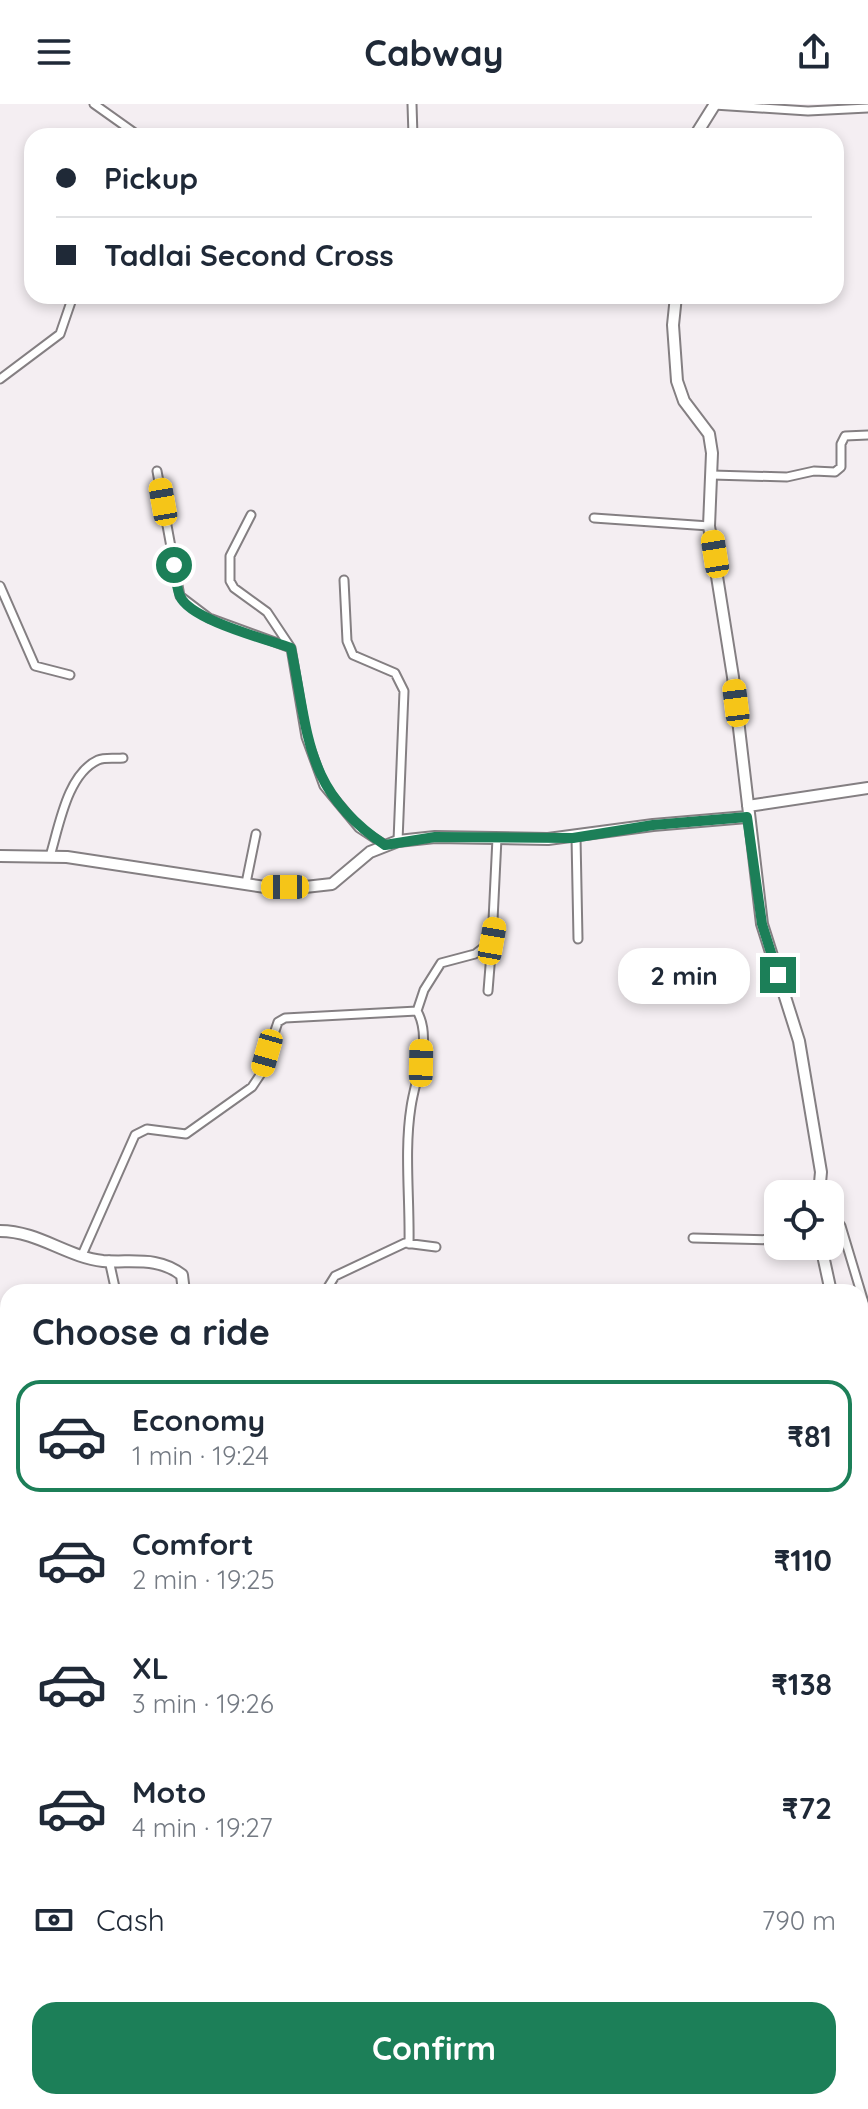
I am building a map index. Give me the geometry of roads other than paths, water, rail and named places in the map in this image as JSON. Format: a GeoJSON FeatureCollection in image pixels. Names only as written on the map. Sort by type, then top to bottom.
{"type":"FeatureCollection","features":[{"type":"Feature","properties":{"kind":"street"},"geometry":{"type":"LineString","coordinates":[[94,104],[128,128]]}},
{"type":"Feature","properties":{"kind":"street"},"geometry":{"type":"LineString","coordinates":[[412,104],[413,128]]}},
{"type":"Feature","properties":{"kind":"street"},"geometry":{"type":"LineString","coordinates":[[700,128],[715,104],[808,111],[868,108]]}},
{"type":"Feature","properties":{"kind":"street"},"geometry":{"type":"LineString","coordinates":[[0,379],[60,334],[70,304]]}},
{"type":"Feature","properties":{"kind":"street"},"geometry":{"type":"LineString","coordinates":[[675,304],[673,325],[677,381],[684,401],[709,434],[712,475],[709,526],[762,924],[793,1012],[820,1180]]}},
{"type":"Feature","properties":{"kind":"street"},"geometry":{"type":"LineString","coordinates":[[712,475],[787,477],[814,471],[835,472],[841,467],[841,444],[845,436],[868,435]]}},
{"type":"Feature","properties":{"kind":"street"},"geometry":{"type":"LineString","coordinates":[[157,471],[180,596],[209,618],[291,648]]}},
{"type":"Feature","properties":{"kind":"street"},"geometry":{"type":"LineString","coordinates":[[251,515],[230,556],[230,581],[234,588],[267,612],[291,648],[306,737],[324,786],[359,828],[385,845]]}},
{"type":"Feature","properties":{"kind":"street"},"geometry":{"type":"LineString","coordinates":[[594,518],[709,526]]}},
{"type":"Feature","properties":{"kind":"street"},"geometry":{"type":"LineString","coordinates":[[344,580],[347,641],[353,655],[395,673],[404,691],[398,841]]}},
{"type":"Feature","properties":{"kind":"street"},"geometry":{"type":"LineString","coordinates":[[0,586],[35,666],[70,675]]}},
{"type":"Feature","properties":{"kind":"street"},"geometry":{"type":"LineString","coordinates":[[50,856],[65,808],[83,771],[99,759],[123,758]]}},
{"type":"Feature","properties":{"kind":"street"},"geometry":{"type":"LineString","coordinates":[[0,856],[50,856],[265,887],[332,884],[370,852],[398,841],[435,837],[576,837],[748,812],[868,788]]}},
{"type":"Feature","properties":{"kind":"street"},"geometry":{"type":"LineString","coordinates":[[246,883],[256,834]]}},
{"type":"Feature","properties":{"kind":"street"},"geometry":{"type":"LineString","coordinates":[[576,837],[578,939]]}},
{"type":"Feature","properties":{"kind":"street"},"geometry":{"type":"LineString","coordinates":[[488,991],[497,838]]}},
{"type":"Feature","properties":{"kind":"street"},"geometry":{"type":"LineString","coordinates":[[417,1011],[424,990],[441,963],[475,954],[492,941]]}},
{"type":"Feature","properties":{"kind":"street"},"geometry":{"type":"LineString","coordinates":[[409,1244],[410,1109],[421,1063],[422,1019],[417,1011]]}},
{"type":"Feature","properties":{"kind":"street"},"geometry":{"type":"LineString","coordinates":[[82,1255],[135,1135],[147,1129],[186,1134],[246,1094],[260,1075],[278,1022],[285,1018],[417,1011]]}},
{"type":"Feature","properties":{"kind":"street"},"geometry":{"type":"LineString","coordinates":[[0,1231],[29,1234],[82,1255],[170,1265],[182,1275],[183,1284]]}},
{"type":"Feature","properties":{"kind":"street"},"geometry":{"type":"LineString","coordinates":[[844,1236],[858,1284]]}},
{"type":"Feature","properties":{"kind":"street"},"geometry":{"type":"LineString","coordinates":[[693,1238],[764,1240]]}},
{"type":"Feature","properties":{"kind":"street"},"geometry":{"type":"LineString","coordinates":[[330,1284],[335,1276],[409,1244],[436,1247]]}},
{"type":"Feature","properties":{"kind":"street"},"geometry":{"type":"LineString","coordinates":[[109,1260],[114,1284]]}},
{"type":"Feature","properties":{"kind":"street"},"geometry":{"type":"LineString","coordinates":[[824,1260],[829,1284]]}}]}
